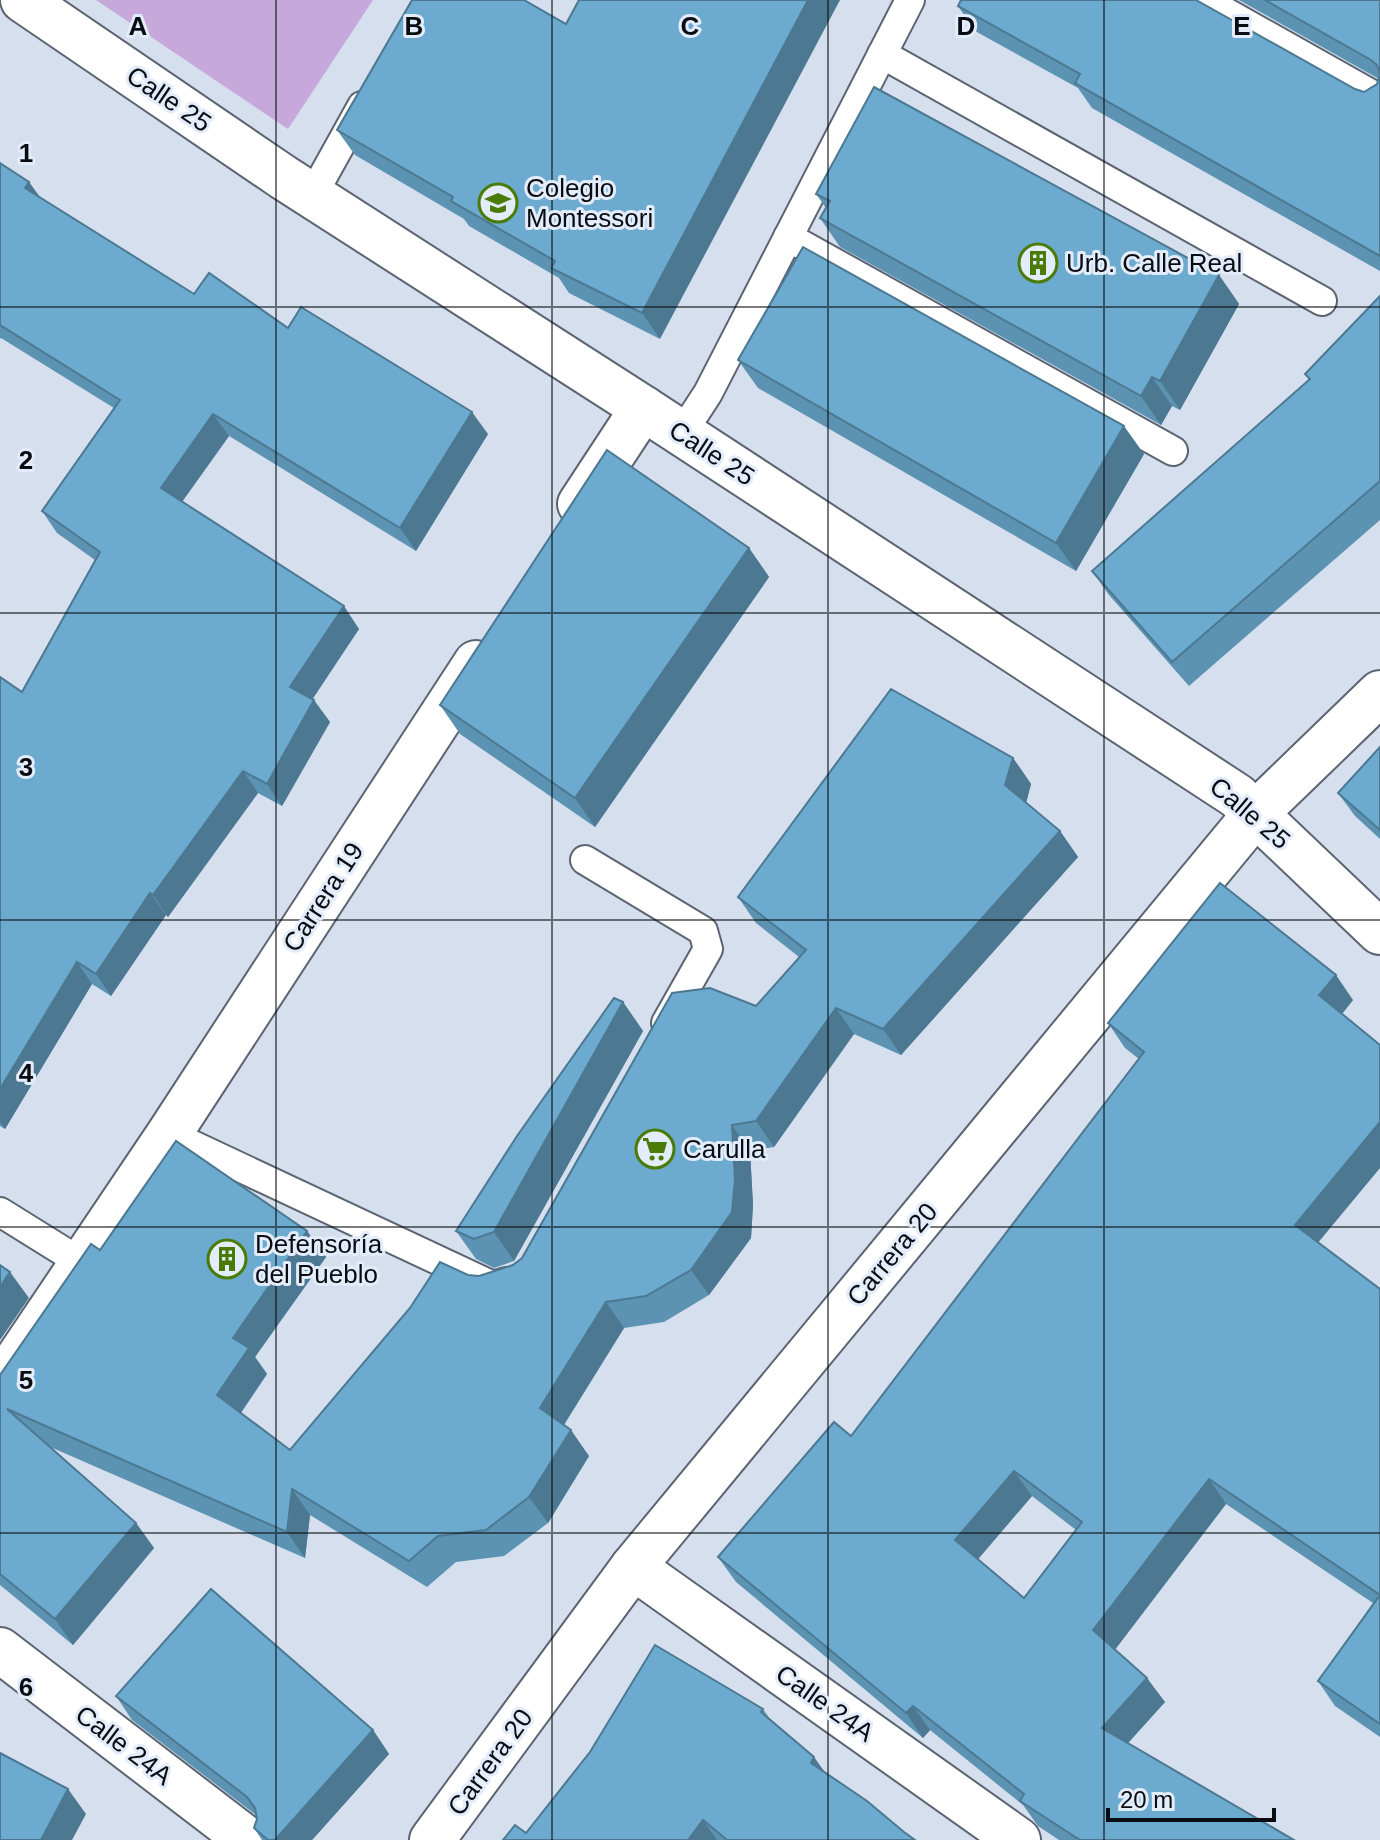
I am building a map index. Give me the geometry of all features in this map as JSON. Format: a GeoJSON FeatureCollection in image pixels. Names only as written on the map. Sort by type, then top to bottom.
{"type":"FeatureCollection","features":[{"type":"Feature","properties":{"kind":"street","name":"Calle 25"},"geometry":{"type":"LineString","coordinates":[[23,0],[312,196],[682,433],[1237,796],[1380,932]]}},
{"type":"Feature","properties":{"kind":"street"},"geometry":{"type":"LineString","coordinates":[[559,536],[643,408]]}},
{"type":"Feature","properties":{"kind":"street","name":"Carrera 19"},"geometry":{"type":"LineString","coordinates":[[0,1385],[169,1134],[499,629]]}},
{"type":"Feature","properties":{"kind":"street","name":"Carrera 20"},"geometry":{"type":"LineString","coordinates":[[432,1840],[633,1567],[1256,813],[1380,693]]}},
{"type":"Feature","properties":{"kind":"street","name":"Calle 24A"},"geometry":{"type":"LineString","coordinates":[[633,1567],[1018,1840]]}},
{"type":"Feature","properties":{"kind":"street","name":"Calle 24A"},"geometry":{"type":"LineString","coordinates":[[0,1650],[248,1840]]}},
{"type":"Feature","properties":{"kind":"lane"},"geometry":{"type":"LineString","coordinates":[[682,433],[708,393],[910,0]]}},
{"type":"Feature","properties":{"kind":"lane"},"geometry":{"type":"LineString","coordinates":[[1204,0],[1380,99]]}},
{"type":"Feature","properties":{"kind":"lane"},"geometry":{"type":"LineString","coordinates":[[882,54],[1322,301]]}},
{"type":"Feature","properties":{"kind":"lane"},"geometry":{"type":"LineString","coordinates":[[312,196],[376,81]]}},
{"type":"Feature","properties":{"kind":"lane"},"geometry":{"type":"LineString","coordinates":[[788,237],[1173,451]]}},
{"type":"Feature","properties":{"kind":"lane"},"geometry":{"type":"LineString","coordinates":[[585,860],[703,931],[708,949],[655,1044]]}},
{"type":"Feature","properties":{"kind":"lane"},"geometry":{"type":"LineString","coordinates":[[169,1134],[493,1286],[526,1275]]}},
{"type":"Feature","properties":{"kind":"lane"},"geometry":{"type":"LineString","coordinates":[[0,1212],[82,1263]]}},
{"type":"Feature","properties":{"kind":"shaded area"},"geometry":{"type":"Polygon","coordinates":[[[96,0],[373,0],[288,129],[96,0]]]}},
{"type":"Feature","properties":{"kind":"building","name":"Colegio Montessori"},"geometry":{"type":"Polygon","coordinates":[[[412,0],[524,0],[566,24],[579,0],[808,0],[642,313],[551,268],[555,261],[337,130],[412,0]]]}},
{"type":"Feature","properties":{"kind":"building"},"geometry":{"type":"Polygon","coordinates":[[[961,0],[1196,0],[1355,89],[1364,92],[1377,84],[1380,74],[1380,256],[1075,83],[1080,74],[958,6],[961,0]]]}},
{"type":"Feature","properties":{"kind":"building"},"geometry":{"type":"Polygon","coordinates":[[[1265,0],[1380,0],[1380,74],[1371,60],[1265,0]]]}},
{"type":"Feature","properties":{"kind":"building","name":"Urb. Calle Real"},"geometry":{"type":"Polygon","coordinates":[[[874,87],[1219,275],[1160,381],[1152,377],[1141,396],[820,218],[830,201],[816,194],[874,87]]]}},
{"type":"Feature","properties":{"kind":"building"},"geometry":{"type":"Polygon","coordinates":[[[0,163],[29,182],[25,188],[194,294],[209,273],[288,328],[301,307],[472,412],[400,528],[213,414],[161,488],[344,606],[290,687],[314,700],[267,784],[243,771],[153,895],[150,893],[96,974],[77,962],[0,1089],[0,677],[22,692],[100,552],[42,511],[120,400],[0,325],[0,163]]]}},
{"type":"Feature","properties":{"kind":"building"},"geometry":{"type":"Polygon","coordinates":[[[803,247],[1124,426],[1056,543],[738,360],[803,247]]]}},
{"type":"Feature","properties":{"kind":"building"},"geometry":{"type":"Polygon","coordinates":[[[1380,296],[1380,481],[1172,662],[1092,571],[1310,379],[1305,374],[1380,296]]]}},
{"type":"Feature","properties":{"kind":"building"},"geometry":{"type":"Polygon","coordinates":[[[607,450],[749,548],[575,798],[440,705],[607,450]]]}},
{"type":"Feature","properties":{"kind":"building"},"geometry":{"type":"Polygon","coordinates":[[[891,689],[1013,758],[1005,785],[1060,831],[883,1029],[836,1008],[756,1121],[732,1125],[735,1179],[732,1212],[691,1270],[646,1296],[606,1302],[540,1408],[571,1430],[529,1497],[486,1530],[438,1536],[409,1561],[292,1489],[287,1532],[7,1409],[136,1523],[55,1619],[0,1574],[0,1375],[91,1244],[100,1250],[176,1141],[307,1231],[233,1338],[249,1348],[217,1395],[290,1450],[410,1308],[440,1262],[468,1275],[479,1276],[513,1265],[522,1258],[672,993],[710,988],[756,1006],[806,950],[738,897],[891,689]]]}},
{"type":"Feature","properties":{"kind":"building"},"geometry":{"type":"Polygon","coordinates":[[[1380,747],[1380,830],[1338,793],[1380,747]]]}},
{"type":"Feature","properties":{"kind":"building"},"geometry":{"type":"Polygon","coordinates":[[[1220,883],[1336,975],[1319,995],[1380,1045],[1380,1122],[1295,1225],[1380,1289],[1380,1595],[1209,1479],[1093,1630],[1147,1678],[1102,1728],[1294,1840],[1080,1840],[1020,1801],[1024,1794],[913,1706],[906,1713],[718,1557],[834,1422],[851,1436],[1144,1052],[1108,1023],[1220,883]],[[1014,1471],[955,1540],[1024,1598],[1082,1522],[1014,1471]]]}},
{"type":"Feature","properties":{"kind":"building"},"geometry":{"type":"Polygon","coordinates":[[[614,998],[623,1002],[494,1232],[474,1239],[456,1231],[517,1136],[614,998]]]}},
{"type":"Feature","properties":{"kind":"building"},"geometry":{"type":"Polygon","coordinates":[[[0,1265],[10,1272],[0,1287],[0,1265]]]}},
{"type":"Feature","properties":{"kind":"building"},"geometry":{"type":"Polygon","coordinates":[[[211,1589],[373,1730],[275,1840],[268,1840],[254,1828],[257,1819],[255,1808],[247,1797],[116,1696],[211,1589]]]}},
{"type":"Feature","properties":{"kind":"building"},"geometry":{"type":"Polygon","coordinates":[[[1380,1595],[1380,1724],[1318,1681],[1380,1595]]]}},
{"type":"Feature","properties":{"kind":"building"},"geometry":{"type":"Polygon","coordinates":[[[655,1645],[763,1709],[761,1712],[814,1757],[811,1763],[867,1801],[915,1840],[727,1840],[703,1820],[688,1840],[503,1840],[515,1825],[526,1833],[590,1752],[655,1645]]]}},
{"type":"Feature","properties":{"kind":"building"},"geometry":{"type":"Polygon","coordinates":[[[0,1753],[68,1789],[41,1840],[0,1840],[0,1753]]]}},
{"type":"Feature","properties":{"kind":"place","name":"Colegio Montessori"},"geometry":{"type":"Point","coordinates":[498,203]}},
{"type":"Feature","properties":{"kind":"place","name":"Urb. Calle Real"},"geometry":{"type":"Point","coordinates":[1038,263]}},
{"type":"Feature","properties":{"kind":"place","name":"Carulla"},"geometry":{"type":"Point","coordinates":[655,1149]}},
{"type":"Feature","properties":{"kind":"place","name":"Defensoría del Pueblo"},"geometry":{"type":"Point","coordinates":[227,1259]}}]}
